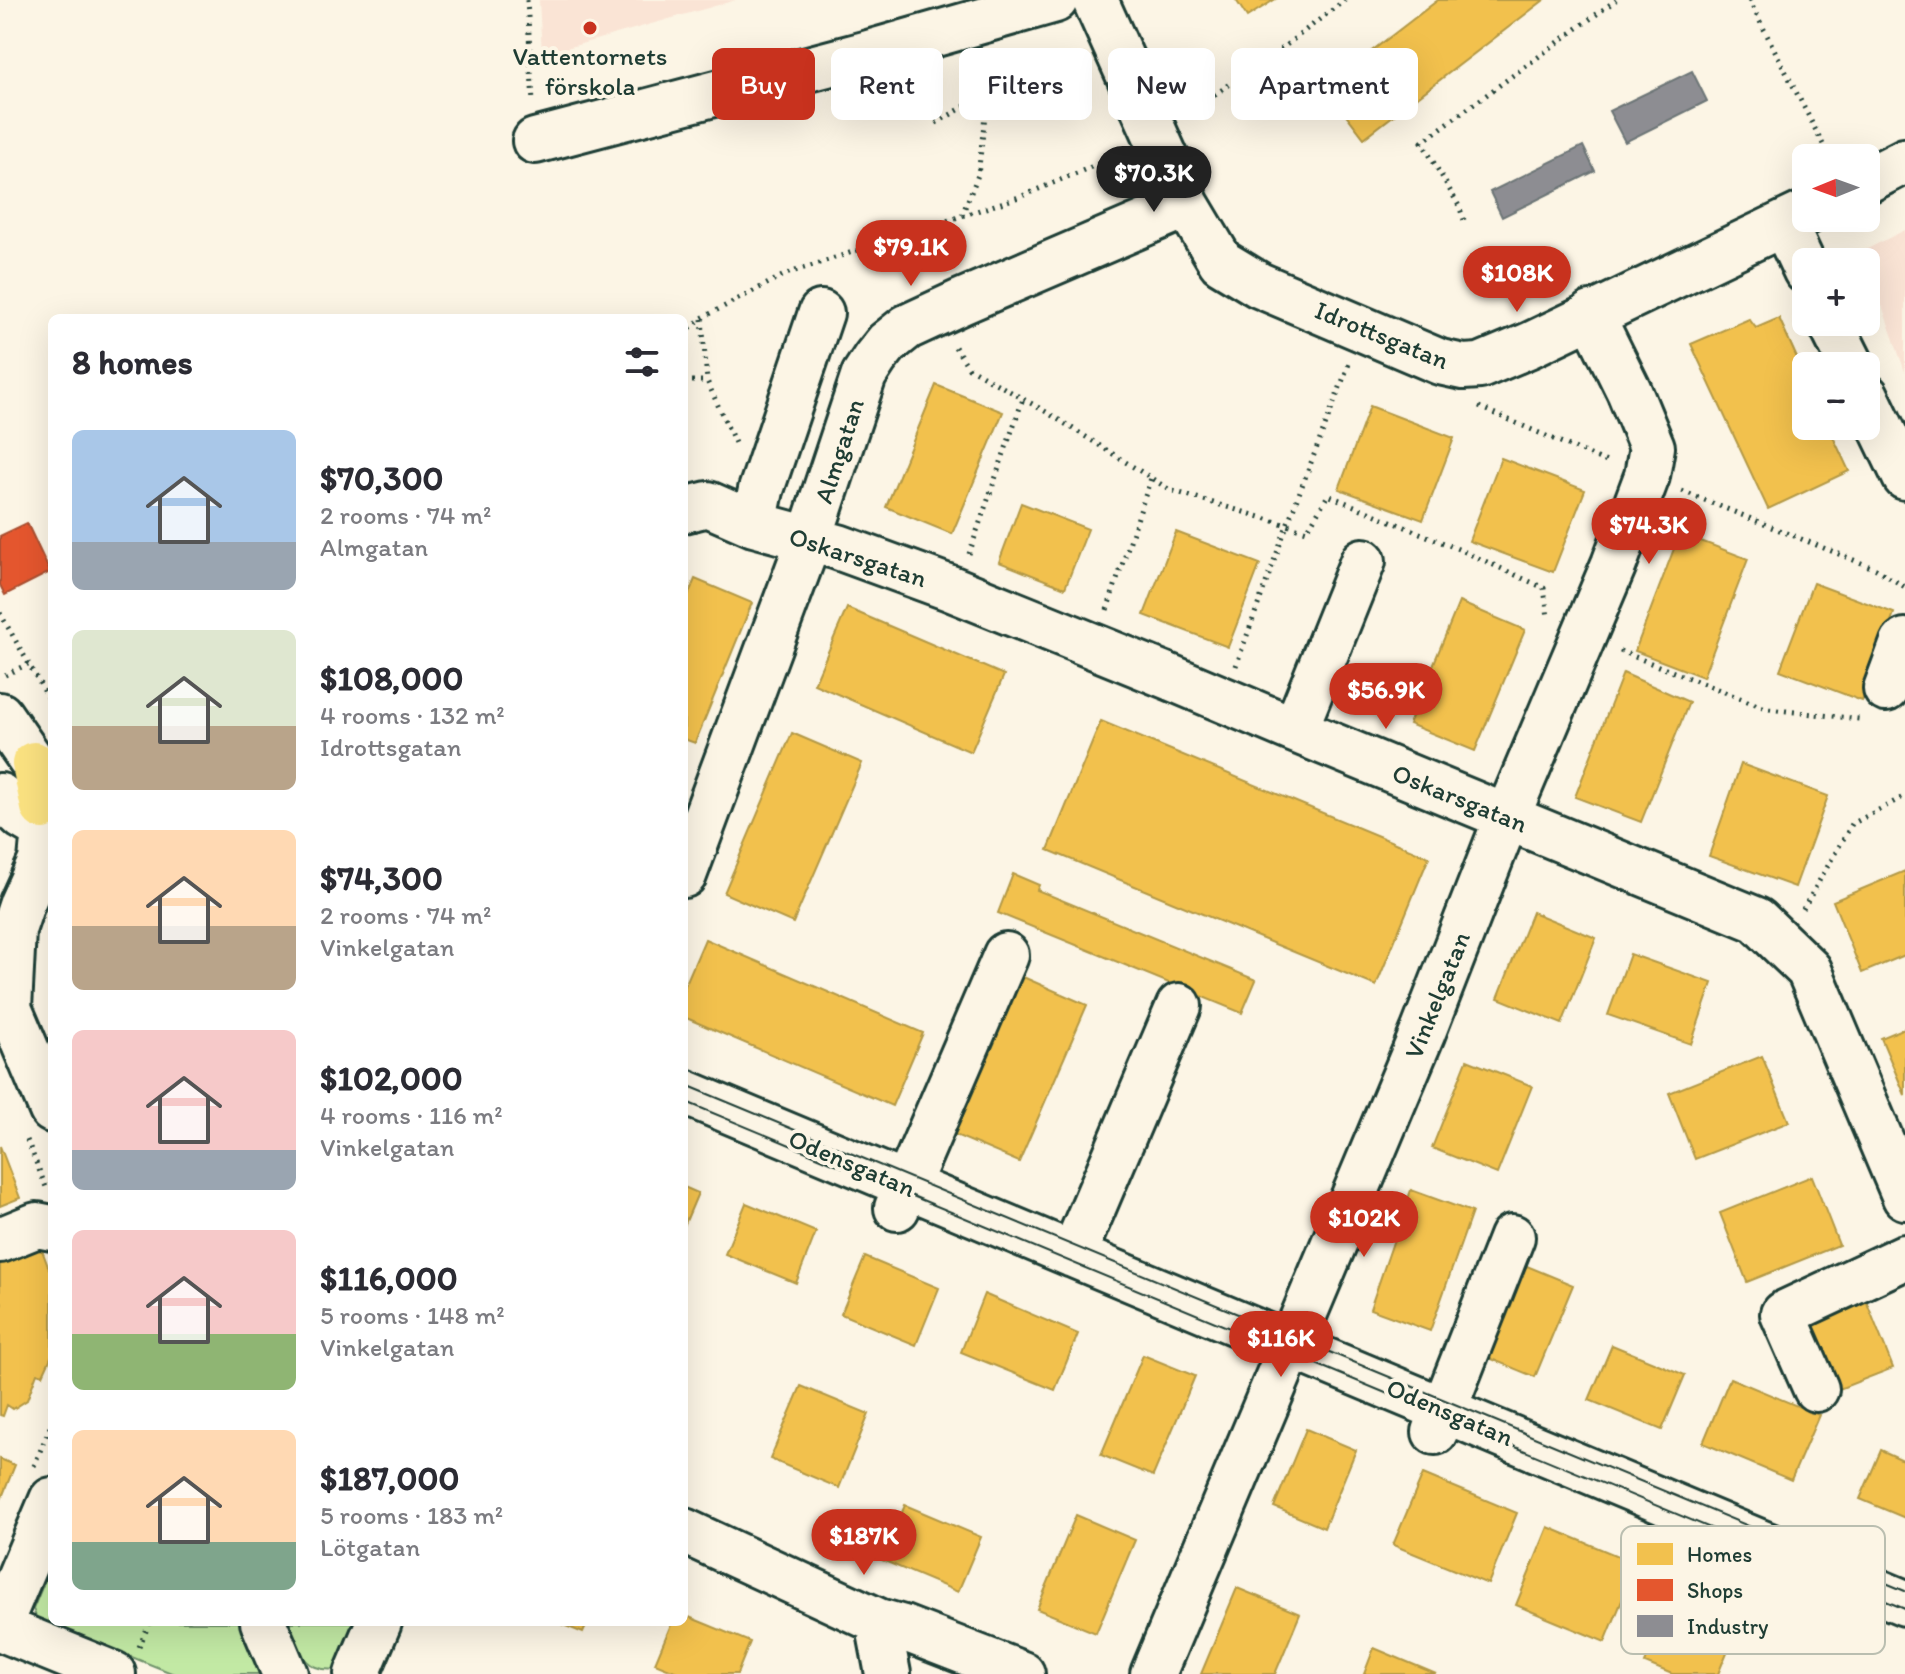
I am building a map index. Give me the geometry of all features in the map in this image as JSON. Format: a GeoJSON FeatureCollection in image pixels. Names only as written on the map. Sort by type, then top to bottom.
{"type":"FeatureCollection","features":[{"type":"Feature","properties":{"kind":"street"},"geometry":{"type":"LineString","coordinates":[[1095,0],[1187,205]]}},
{"type":"Feature","properties":{"kind":"street"},"geometry":{"type":"LineString","coordinates":[[535,141],[865,54],[1039,4]]}},
{"type":"Feature","properties":{"kind":"street"},"geometry":{"type":"LineString","coordinates":[[1880,174],[1905,161]]}},
{"type":"Feature","properties":{"kind":"street","name":"Idrottsgatan"},"geometry":{"type":"LineString","coordinates":[[1187,205],[1221,262],[1259,285],[1440,362],[1463,367],[1480,366],[1530,345],[1792,219]]}},
{"type":"Feature","properties":{"kind":"street","name":"Almgatan"},"geometry":{"type":"LineString","coordinates":[[688,864],[809,540],[864,375],[875,358],[887,343],[907,327],[1187,205]]}},
{"type":"Feature","properties":{"kind":"street"},"geometry":{"type":"LineString","coordinates":[[758,507],[821,313]]}},
{"type":"Feature","properties":{"kind":"street","name":"Vinkelgatan"},"geometry":{"type":"LineString","coordinates":[[1153,1674],[1423,1032],[1507,817],[1614,564],[1647,476],[1652,447],[1629,391],[1591,314]]}},
{"type":"Feature","properties":{"kind":"street"},"geometry":{"type":"LineString","coordinates":[[1880,425],[1905,477]]}},
{"type":"Feature","properties":{"kind":"street","name":"Oskarsgatan"},"geometry":{"type":"LineString","coordinates":[[688,509],[708,504],[758,507],[809,540],[838,547],[950,588],[1757,920],[1809,970],[1905,1197]]}},
{"type":"Feature","properties":{"kind":"street"},"geometry":{"type":"LineString","coordinates":[[1295,730],[1363,561]]}},
{"type":"Feature","properties":{"kind":"street"},"geometry":{"type":"LineString","coordinates":[[1886,689],[1905,641]]}},
{"type":"Feature","properties":{"kind":"street"},"geometry":{"type":"LineString","coordinates":[[0,715],[41,813],[22,903],[13,930],[5,1001],[48,1101]]}},
{"type":"Feature","properties":{"kind":"street"},"geometry":{"type":"LineString","coordinates":[[0,796],[23,817],[41,813]]}},
{"type":"Feature","properties":{"kind":"street"},"geometry":{"type":"LineString","coordinates":[[0,837],[41,813]]}},
{"type":"Feature","properties":{"kind":"street"},"geometry":{"type":"LineString","coordinates":[[902,1197],[1006,955]]}},
{"type":"Feature","properties":{"kind":"street"},"geometry":{"type":"LineString","coordinates":[[1073,1255],[1179,1006]]}},
{"type":"Feature","properties":{"kind":"street","name":"Odensgatan"},"geometry":{"type":"LineString","coordinates":[[688,1094],[902,1197],[1073,1255],[1286,1357]]}},
{"type":"Feature","properties":{"kind":"street"},"geometry":{"type":"LineString","coordinates":[[688,1121],[902,1197],[1439,1421],[1675,1526]]}},
{"type":"Feature","properties":{"kind":"street"},"geometry":{"type":"LineString","coordinates":[[0,1240],[37,1225],[48,1227]]}},
{"type":"Feature","properties":{"kind":"street"},"geometry":{"type":"LineString","coordinates":[[1439,1421],[1512,1237]]}},
{"type":"Feature","properties":{"kind":"street"},"geometry":{"type":"LineString","coordinates":[[1816,1389],[1783,1314],[1905,1257]]}},
{"type":"Feature","properties":{"kind":"street","name":"Odensgatan"},"geometry":{"type":"LineString","coordinates":[[1439,1421],[1708,1526]]}},
{"type":"Feature","properties":{"kind":"street"},"geometry":{"type":"LineString","coordinates":[[48,1510],[0,1626],[113,1674]]}},
{"type":"Feature","properties":{"kind":"street"},"geometry":{"type":"LineString","coordinates":[[688,1533],[878,1621],[1022,1674]]}},
{"type":"Feature","properties":{"kind":"street","name":"Odensgatan"},"geometry":{"type":"LineString","coordinates":[[1885,1595],[1905,1603]]}},
{"type":"Feature","properties":{"kind":"street"},"geometry":{"type":"LineString","coordinates":[[1885,1619],[1905,1628]]}},
{"type":"Feature","properties":{"kind":"street"},"geometry":{"type":"LineString","coordinates":[[878,1621],[888,1674]]}},
{"type":"Feature","properties":{"kind":"street"},"geometry":{"type":"LineString","coordinates":[[265,1626],[285,1674]]}},
{"type":"Feature","properties":{"kind":"street"},"geometry":{"type":"LineString","coordinates":[[357,1674],[377,1626]]}},
{"type":"Feature","properties":{"kind":"path"},"geometry":{"type":"LineString","coordinates":[[527,0],[535,141]]}},
{"type":"Feature","properties":{"kind":"path"},"geometry":{"type":"LineString","coordinates":[[688,330],[702,318],[786,274],[1022,196],[1103,162],[1184,116],[1345,0]]}},
{"type":"Feature","properties":{"kind":"path"},"geometry":{"type":"LineString","coordinates":[[1464,220],[1422,142],[1616,0]]}},
{"type":"Feature","properties":{"kind":"path"},"geometry":{"type":"LineString","coordinates":[[1749,0],[1823,144]]}},
{"type":"Feature","properties":{"kind":"path"},"geometry":{"type":"LineString","coordinates":[[1018,48],[1039,4]]}},
{"type":"Feature","properties":{"kind":"path"},"geometry":{"type":"LineString","coordinates":[[936,123],[959,110]]}},
{"type":"Feature","properties":{"kind":"path"},"geometry":{"type":"LineString","coordinates":[[961,216],[978,175],[984,120]]}},
{"type":"Feature","properties":{"kind":"path"},"geometry":{"type":"LineString","coordinates":[[702,318],[707,381],[749,476],[758,507]]}},
{"type":"Feature","properties":{"kind":"path"},"geometry":{"type":"LineString","coordinates":[[951,339],[969,368],[1170,490],[1307,531],[1328,495],[1544,588],[1549,622],[1768,709],[1871,720],[1886,689]]}},
{"type":"Feature","properties":{"kind":"path"},"geometry":{"type":"LineString","coordinates":[[1235,670],[1353,352]]}},
{"type":"Feature","properties":{"kind":"path"},"geometry":{"type":"LineString","coordinates":[[688,381],[707,381]]}},
{"type":"Feature","properties":{"kind":"path"},"geometry":{"type":"LineString","coordinates":[[966,563],[1023,399]]}},
{"type":"Feature","properties":{"kind":"path"},"geometry":{"type":"LineString","coordinates":[[1468,402],[1594,457],[1876,569],[1905,587]]}},
{"type":"Feature","properties":{"kind":"path"},"geometry":{"type":"LineString","coordinates":[[1105,617],[1151,478]]}},
{"type":"Feature","properties":{"kind":"path"},"geometry":{"type":"LineString","coordinates":[[0,613],[48,698]]}},
{"type":"Feature","properties":{"kind":"path"},"geometry":{"type":"LineString","coordinates":[[0,677],[29,664]]}},
{"type":"Feature","properties":{"kind":"path"},"geometry":{"type":"LineString","coordinates":[[1785,946],[1809,897],[1852,824],[1905,796]]}},
{"type":"Feature","properties":{"kind":"shaded area","name":"Vattentornets förskola"},"geometry":{"type":"Polygon","coordinates":[[[539,0],[736,0],[542,55],[539,0]]]}},
{"type":"Feature","properties":{"kind":"shaded area"},"geometry":{"type":"Polygon","coordinates":[[[1905,230],[1905,372],[1880,300],[1880,248],[1869,248],[1905,230]]]}},
{"type":"Feature","properties":{"kind":"green space"},"geometry":{"type":"Polygon","coordinates":[[[48,1573],[48,1623],[37,1619],[33,1609],[48,1573]]]}},
{"type":"Feature","properties":{"kind":"green space"},"geometry":{"type":"Polygon","coordinates":[[[54,1626],[241,1626],[261,1674],[174,1674],[54,1626]]]}},
{"type":"Feature","properties":{"kind":"green space"},"geometry":{"type":"Polygon","coordinates":[[[290,1626],[357,1626],[338,1669],[317,1668],[299,1650],[290,1626]]]}},
{"type":"Feature","properties":{"kind":"building: Homes"},"geometry":{"type":"Polygon","coordinates":[[[1236,0],[1274,0],[1247,17],[1236,0]]]}},
{"type":"Feature","properties":{"kind":"building: Homes"},"geometry":{"type":"Polygon","coordinates":[[[1438,0],[1544,0],[1418,97],[1418,48],[1376,48],[1438,0]]]}},
{"type":"Feature","properties":{"kind":"building: Homes"},"geometry":{"type":"Polygon","coordinates":[[[1350,120],[1387,120],[1364,138],[1350,120]]]}},
{"type":"Feature","properties":{"kind":"building: Homes"},"geometry":{"type":"Polygon","coordinates":[[[1779,318],[1794,352],[1792,440],[1835,440],[1849,471],[1768,509],[1691,344],[1749,319],[1756,328],[1779,318]]]}},
{"type":"Feature","properties":{"kind":"building: Homes"},"geometry":{"type":"Polygon","coordinates":[[[936,385],[1003,412],[952,534],[886,507],[936,385]]]}},
{"type":"Feature","properties":{"kind":"building: Homes"},"geometry":{"type":"Polygon","coordinates":[[[1370,406],[1454,438],[1423,520],[1339,489],[1370,406]]]}},
{"type":"Feature","properties":{"kind":"building: Homes"},"geometry":{"type":"Polygon","coordinates":[[[1501,458],[1585,490],[1553,572],[1469,541],[1501,458]]]}},
{"type":"Feature","properties":{"kind":"building: Homes"},"geometry":{"type":"Polygon","coordinates":[[[1021,503],[1088,529],[1065,588],[999,562],[1021,503]]]}},
{"type":"Feature","properties":{"kind":"building: Homes"},"geometry":{"type":"Polygon","coordinates":[[[1176,532],[1260,564],[1228,647],[1144,615],[1176,532]]]}},
{"type":"Feature","properties":{"kind":"building: Homes"},"geometry":{"type":"Polygon","coordinates":[[[1680,533],[1748,559],[1703,677],[1635,651],[1680,533]]]}},
{"type":"Feature","properties":{"kind":"building: Homes"},"geometry":{"type":"Polygon","coordinates":[[[695,579],[752,603],[695,743],[688,740],[688,596],[695,579]]]}},
{"type":"Feature","properties":{"kind":"building: Homes"},"geometry":{"type":"Polygon","coordinates":[[[1813,583],[1894,613],[1862,701],[1780,670],[1813,583]]]}},
{"type":"Feature","properties":{"kind":"building: Homes"},"geometry":{"type":"Polygon","coordinates":[[[1459,602],[1525,630],[1475,751],[1409,724],[1459,602]]]}},
{"type":"Feature","properties":{"kind":"building: Homes"},"geometry":{"type":"Polygon","coordinates":[[[847,608],[1004,675],[971,752],[814,684],[847,608]]]}},
{"type":"Feature","properties":{"kind":"building: Homes"},"geometry":{"type":"Polygon","coordinates":[[[1623,673],[1689,702],[1641,822],[1575,797],[1623,673]]]}},
{"type":"Feature","properties":{"kind":"building: Homes"},"geometry":{"type":"Polygon","coordinates":[[[1101,721],[1429,857],[1376,986],[1048,850],[1101,721]]]}},
{"type":"Feature","properties":{"kind":"building: Homes"},"geometry":{"type":"Polygon","coordinates":[[[792,733],[862,763],[793,923],[724,893],[792,733]]]}},
{"type":"Feature","properties":{"kind":"building: Homes"},"geometry":{"type":"Polygon","coordinates":[[[1741,764],[1828,796],[1795,887],[1709,856],[1741,764]]]}},
{"type":"Feature","properties":{"kind":"building: Homes"},"geometry":{"type":"Polygon","coordinates":[[[1905,871],[1905,955],[1862,973],[1833,901],[1905,871]]]}},
{"type":"Feature","properties":{"kind":"building: Homes"},"geometry":{"type":"Polygon","coordinates":[[[1013,874],[1039,885],[1037,890],[1256,980],[1242,1013],[998,913],[1013,874]]]}},
{"type":"Feature","properties":{"kind":"building: Homes"},"geometry":{"type":"Polygon","coordinates":[[[1532,912],[1596,938],[1562,1024],[1498,998],[1532,912]]]}},
{"type":"Feature","properties":{"kind":"building: Homes"},"geometry":{"type":"Polygon","coordinates":[[[705,939],[923,1033],[892,1106],[688,1019],[688,979],[705,939]]]}},
{"type":"Feature","properties":{"kind":"building: Homes"},"geometry":{"type":"Polygon","coordinates":[[[1630,954],[1712,983],[1691,1044],[1608,1015],[1630,954]]]}},
{"type":"Feature","properties":{"kind":"building: Homes"},"geometry":{"type":"Polygon","coordinates":[[[1014,973],[1087,1005],[1019,1162],[946,1131],[1014,973]]]}},
{"type":"Feature","properties":{"kind":"building: Homes"},"geometry":{"type":"Polygon","coordinates":[[[1905,1028],[1905,1095],[1881,1038],[1905,1028]]]}},
{"type":"Feature","properties":{"kind":"building: Homes"},"geometry":{"type":"Polygon","coordinates":[[[1762,1056],[1789,1122],[1695,1159],[1669,1093],[1762,1056]]]}},
{"type":"Feature","properties":{"kind":"building: Homes"},"geometry":{"type":"Polygon","coordinates":[[[1467,1060],[1532,1086],[1497,1174],[1432,1148],[1467,1060]]]}},
{"type":"Feature","properties":{"kind":"building: Homes"},"geometry":{"type":"Polygon","coordinates":[[[0,1146],[20,1198],[0,1206],[0,1146]]]}},
{"type":"Feature","properties":{"kind":"building: Homes"},"geometry":{"type":"Polygon","coordinates":[[[1812,1176],[1839,1245],[1747,1282],[1720,1213],[1812,1176]]]}},
{"type":"Feature","properties":{"kind":"building: Homes"},"geometry":{"type":"Polygon","coordinates":[[[688,1189],[698,1193],[688,1217],[688,1189]]]}},
{"type":"Feature","properties":{"kind":"building: Homes"},"geometry":{"type":"Polygon","coordinates":[[[1411,1190],[1472,1212],[1430,1331],[1370,1309],[1411,1190]]]}},
{"type":"Feature","properties":{"kind":"building: Homes"},"geometry":{"type":"Polygon","coordinates":[[[746,1203],[816,1232],[796,1283],[725,1254],[746,1203]]]}},
{"type":"Feature","properties":{"kind":"building: Homes"},"geometry":{"type":"Polygon","coordinates":[[[40,1245],[48,1266],[48,1364],[43,1375],[37,1373],[27,1400],[13,1409],[7,1405],[3,1416],[0,1415],[0,1260],[40,1245]]]}},
{"type":"Feature","properties":{"kind":"building: Homes"},"geometry":{"type":"Polygon","coordinates":[[[865,1257],[939,1288],[916,1345],[841,1314],[865,1257]]]}},
{"type":"Feature","properties":{"kind":"building: Homes"},"geometry":{"type":"Polygon","coordinates":[[[1510,1259],[1573,1285],[1535,1377],[1472,1351],[1510,1259]]]}},
{"type":"Feature","properties":{"kind":"building: Homes"},"geometry":{"type":"Polygon","coordinates":[[[1863,1293],[1893,1368],[1829,1393],[1799,1318],[1863,1293]]]}},
{"type":"Feature","properties":{"kind":"building: Homes"},"geometry":{"type":"Polygon","coordinates":[[[984,1294],[1078,1334],[1055,1390],[961,1352],[984,1294]]]}},
{"type":"Feature","properties":{"kind":"building: Homes"},"geometry":{"type":"Polygon","coordinates":[[[1612,1345],[1685,1375],[1662,1430],[1589,1400],[1612,1345]]]}},
{"type":"Feature","properties":{"kind":"building: Homes"},"geometry":{"type":"Polygon","coordinates":[[[1143,1355],[1195,1376],[1153,1476],[1101,1455],[1143,1355]]]}},
{"type":"Feature","properties":{"kind":"building: Homes"},"geometry":{"type":"Polygon","coordinates":[[[1730,1378],[1819,1415],[1791,1480],[1703,1443],[1730,1378]]]}},
{"type":"Feature","properties":{"kind":"building: Homes"},"geometry":{"type":"Polygon","coordinates":[[[801,1386],[869,1414],[839,1488],[770,1459],[801,1386]]]}},
{"type":"Feature","properties":{"kind":"building: Homes"},"geometry":{"type":"Polygon","coordinates":[[[1306,1429],[1356,1450],[1324,1528],[1274,1507],[1306,1429]]]}},
{"type":"Feature","properties":{"kind":"building: Homes"},"geometry":{"type":"Polygon","coordinates":[[[1881,1450],[1905,1461],[1905,1518],[1860,1499],[1881,1450]]]}},
{"type":"Feature","properties":{"kind":"building: Homes"},"geometry":{"type":"Polygon","coordinates":[[[0,1459],[15,1465],[0,1502],[0,1459]]]}},
{"type":"Feature","properties":{"kind":"building: Homes"},"geometry":{"type":"Polygon","coordinates":[[[1423,1474],[1517,1513],[1488,1584],[1393,1545],[1423,1474]]]}},
{"type":"Feature","properties":{"kind":"building: Homes"},"geometry":{"type":"Polygon","coordinates":[[[905,1505],[981,1537],[958,1592],[882,1560],[905,1505]]]}},
{"type":"Feature","properties":{"kind":"building: Homes"},"geometry":{"type":"Polygon","coordinates":[[[1076,1515],[1135,1540],[1096,1633],[1037,1609],[1076,1515]]]}},
{"type":"Feature","properties":{"kind":"building: Homes"},"geometry":{"type":"Polygon","coordinates":[[[1548,1527],[1621,1557],[1621,1603],[1605,1642],[1516,1605],[1548,1527]]]}},
{"type":"Feature","properties":{"kind":"building: Homes"},"geometry":{"type":"Polygon","coordinates":[[[1237,1588],[1300,1614],[1275,1674],[1201,1674],[1237,1588]]]}},
{"type":"Feature","properties":{"kind":"building: Homes"},"geometry":{"type":"Polygon","coordinates":[[[688,1617],[750,1642],[737,1674],[682,1674],[655,1663],[670,1626],[688,1626],[688,1617]]]}},
{"type":"Feature","properties":{"kind":"building: Homes"},"geometry":{"type":"Polygon","coordinates":[[[566,1626],[586,1626],[583,1633],[566,1626]]]}},
{"type":"Feature","properties":{"kind":"building: Homes"},"geometry":{"type":"Polygon","coordinates":[[[1374,1648],[1436,1674],[1364,1674],[1374,1648]]]}},
{"type":"Feature","properties":{"kind":"building: Homes"},"geometry":{"type":"Polygon","coordinates":[[[1649,1654],[1726,1654],[1718,1674],[1672,1674],[1645,1663],[1649,1654]]]}},
{"type":"Feature","properties":{"kind":"building: Shops"},"geometry":{"type":"Polygon","coordinates":[[[27,523],[48,573],[5,595],[0,585],[0,536],[27,523]]]}},
{"type":"Feature","properties":{"kind":"building: Industry"},"geometry":{"type":"Polygon","coordinates":[[[1692,71],[1707,101],[1625,142],[1609,111],[1692,71]]]}},
{"type":"Feature","properties":{"kind":"building: Industry"},"geometry":{"type":"Polygon","coordinates":[[[1583,146],[1595,171],[1502,217],[1490,192],[1583,146]]]}},
{"type":"Feature","properties":{"kind":"tram line"},"geometry":{"type":"LineString","coordinates":[[688,1086],[1748,1526]]}},
{"type":"Feature","properties":{"kind":"tram line"},"geometry":{"type":"LineString","coordinates":[[688,1103],[1706,1526]]}},
{"type":"Feature","properties":{"kind":"tram line"},"geometry":{"type":"LineString","coordinates":[[1885,1583],[1905,1591]]}},
{"type":"Feature","properties":{"kind":"tram line"},"geometry":{"type":"LineString","coordinates":[[1885,1601],[1905,1609]]}},
{"type":"Feature","properties":{"kind":"place","name":"Vattentornets förskola"},"geometry":{"type":"Point","coordinates":[590,28]}}]}
